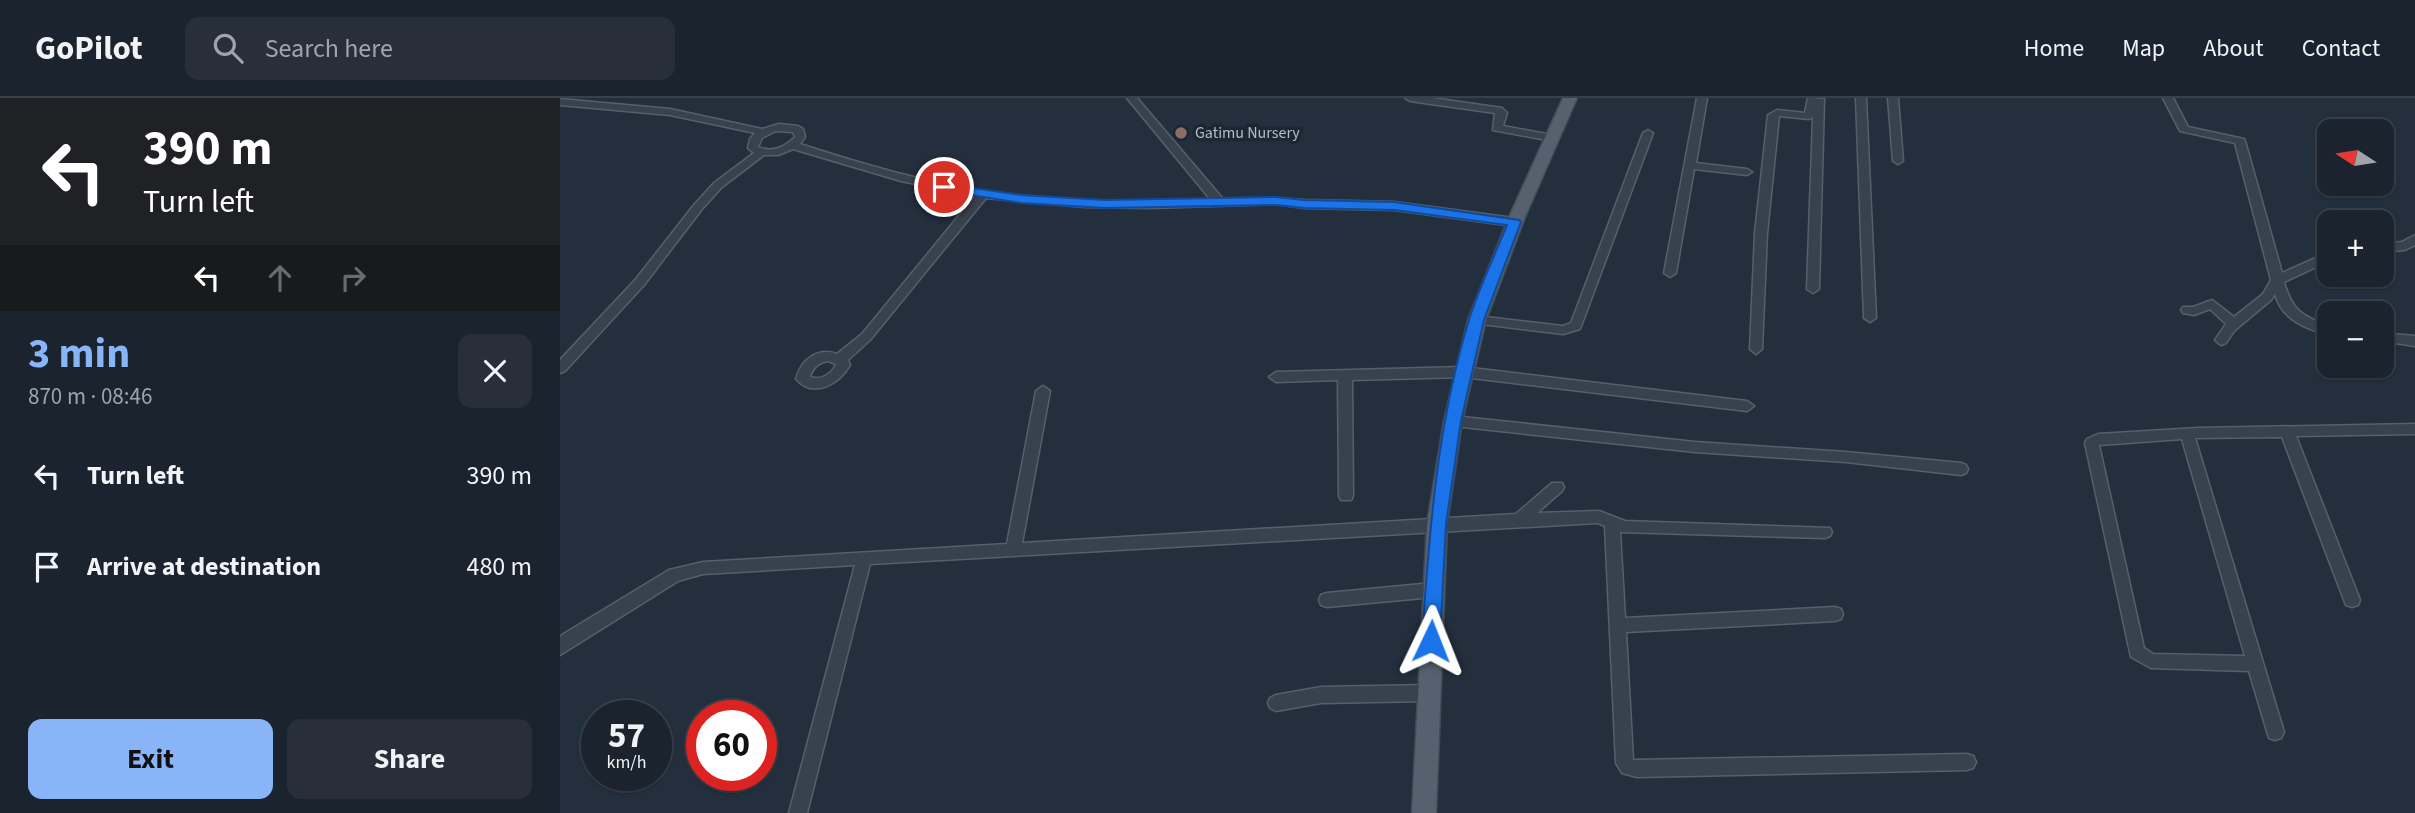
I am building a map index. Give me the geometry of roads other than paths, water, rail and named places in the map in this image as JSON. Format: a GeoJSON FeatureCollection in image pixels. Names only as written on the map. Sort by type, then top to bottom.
{"type":"FeatureCollection","features":[{"type":"Feature","properties":{"kind":"main road"},"geometry":{"type":"LineString","coordinates":[[1424,813],[1437,524],[1463,372],[1476,320],[1516,220],[1570,98]]}},
{"type":"Feature","properties":{"kind":"street"},"geometry":{"type":"LineString","coordinates":[[1132,98],[1220,203]]}},
{"type":"Feature","properties":{"kind":"street"},"geometry":{"type":"LineString","coordinates":[[1410,98],[1498,110],[1502,113],[1497,128],[1552,138]]}},
{"type":"Feature","properties":{"kind":"street"},"geometry":{"type":"LineString","coordinates":[[1670,273],[1702,98]]}},
{"type":"Feature","properties":{"kind":"street"},"geometry":{"type":"LineString","coordinates":[[1756,349],[1761,233],[1773,115],[1777,113],[1809,116],[1812,98]]}},
{"type":"Feature","properties":{"kind":"street"},"geometry":{"type":"LineString","coordinates":[[1814,289],[1819,98]]}},
{"type":"Feature","properties":{"kind":"street"},"geometry":{"type":"LineString","coordinates":[[1861,98],[1870,317]]}},
{"type":"Feature","properties":{"kind":"street"},"geometry":{"type":"LineString","coordinates":[[1893,98],[1898,161]]}},
{"type":"Feature","properties":{"kind":"street"},"geometry":{"type":"LineString","coordinates":[[2168,98],[2184,129],[2233,138],[2242,144],[2283,301],[2299,320],[2317,327]]}},
{"type":"Feature","properties":{"kind":"street"},"geometry":{"type":"LineString","coordinates":[[560,102],[670,112],[764,132]]}},
{"type":"Feature","properties":{"kind":"street"},"geometry":{"type":"LineString","coordinates":[[779,127],[798,129],[800,137],[792,145],[777,151],[762,152],[753,148],[752,144],[764,132],[779,127]]}},
{"type":"Feature","properties":{"kind":"street"},"geometry":{"type":"LineString","coordinates":[[1476,320],[1563,330],[1576,326],[1647,133]]}},
{"type":"Feature","properties":{"kind":"street"},"geometry":{"type":"LineString","coordinates":[[792,145],[859,167],[983,194],[1092,204],[1276,201],[1394,206],[1516,220]]}},
{"type":"Feature","properties":{"kind":"street"},"geometry":{"type":"LineString","coordinates":[[560,368],[640,282],[698,206],[719,185],[762,152]]}},
{"type":"Feature","properties":{"kind":"street"},"geometry":{"type":"LineString","coordinates":[[1689,165],[1747,172]]}},
{"type":"Feature","properties":{"kind":"street"},"geometry":{"type":"LineString","coordinates":[[1191,204],[1202,180]]}},
{"type":"Feature","properties":{"kind":"street"},"geometry":{"type":"LineString","coordinates":[[841,359],[866,337],[983,194]]}},
{"type":"Feature","properties":{"kind":"street"},"geometry":{"type":"LineString","coordinates":[[2394,247],[2405,246],[2415,239]]}},
{"type":"Feature","properties":{"kind":"street"},"geometry":{"type":"LineString","coordinates":[[2221,340],[2231,327],[2267,297],[2277,280],[2317,262]]}},
{"type":"Feature","properties":{"kind":"street"},"geometry":{"type":"LineString","coordinates":[[2187,310],[2194,311],[2212,304],[2237,324]]}},
{"type":"Feature","properties":{"kind":"street"},"geometry":{"type":"LineString","coordinates":[[2394,338],[2415,341]]}},
{"type":"Feature","properties":{"kind":"street"},"geometry":{"type":"LineString","coordinates":[[1276,377],[1463,372],[1747,406]]}},
{"type":"Feature","properties":{"kind":"street"},"geometry":{"type":"LineString","coordinates":[[1345,376],[1346,496]]}},
{"type":"Feature","properties":{"kind":"street"},"geometry":{"type":"LineString","coordinates":[[1013,550],[1043,391]]}},
{"type":"Feature","properties":{"kind":"street"},"geometry":{"type":"LineString","coordinates":[[1453,421],[1695,447],[1846,457],[1961,469]]}},
{"type":"Feature","properties":{"kind":"street"},"geometry":{"type":"LineString","coordinates":[[2255,664],[2151,661],[2137,652],[2091,446],[2098,439],[2187,434],[2415,429]]}},
{"type":"Feature","properties":{"kind":"street"},"geometry":{"type":"LineString","coordinates":[[2287,432],[2352,600]]}},
{"type":"Feature","properties":{"kind":"street"},"geometry":{"type":"LineString","coordinates":[[2187,434],[2274,733]]}},
{"type":"Feature","properties":{"kind":"street"},"geometry":{"type":"LineString","coordinates":[[1519,520],[1558,487]]}},
{"type":"Feature","properties":{"kind":"street"},"geometry":{"type":"LineString","coordinates":[[560,648],[568,640],[683,571],[1593,516],[1624,527],[1825,532]]}},
{"type":"Feature","properties":{"kind":"street"},"geometry":{"type":"LineString","coordinates":[[1612,523],[1625,763],[1632,769],[1967,762]]}},
{"type":"Feature","properties":{"kind":"street"},"geometry":{"type":"LineString","coordinates":[[798,813],[864,559]]}},
{"type":"Feature","properties":{"kind":"street"},"geometry":{"type":"LineString","coordinates":[[1327,600],[1433,590]]}},
{"type":"Feature","properties":{"kind":"street"},"geometry":{"type":"LineString","coordinates":[[1617,625],[1835,614]]}},
{"type":"Feature","properties":{"kind":"street"},"geometry":{"type":"LineString","coordinates":[[1276,703],[1321,695],[1429,693]]}},
{"type":"Feature","properties":{"kind":"place","name":"Gatimu Nursery"},"geometry":{"type":"Point","coordinates":[1181,133]}}]}
